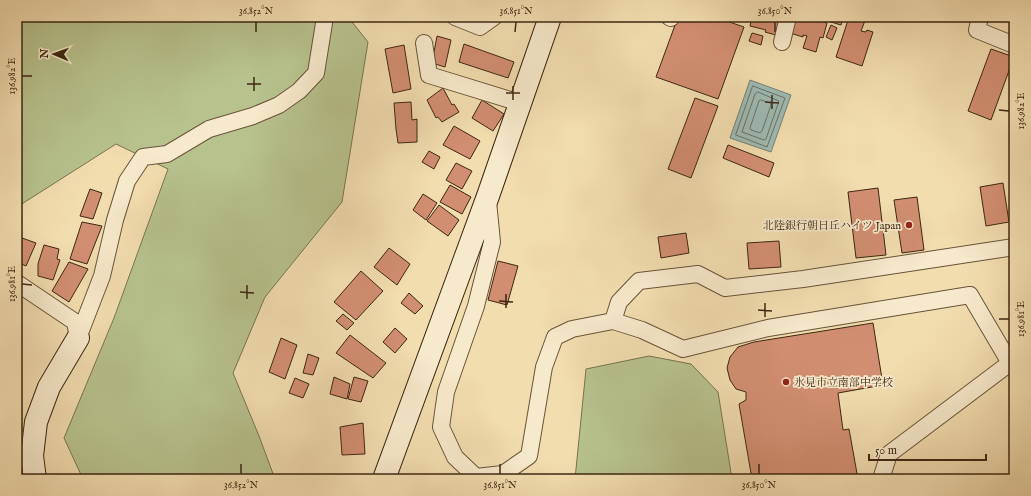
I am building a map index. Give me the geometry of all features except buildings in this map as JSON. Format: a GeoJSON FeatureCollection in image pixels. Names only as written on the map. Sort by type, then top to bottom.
{"type":"FeatureCollection","features":[{"type":"Feature","properties":{"kind":"street"},"geometry":{"type":"LineString","coordinates":[[35,479],[32,456],[36,422],[49,388],[78,338],[102,276],[115,220],[127,181],[143,157],[167,154],[209,129],[253,116],[279,105],[299,91],[316,73],[325,17]]}},
{"type":"Feature","properties":{"kind":"street"},"geometry":{"type":"LineString","coordinates":[[455,17],[480,28],[494,17]]}},
{"type":"Feature","properties":{"kind":"street"},"geometry":{"type":"LineString","coordinates":[[384,479],[488,196],[550,17]]}},
{"type":"Feature","properties":{"kind":"street"},"geometry":{"type":"LineString","coordinates":[[782,42],[788,17]]}},
{"type":"Feature","properties":{"kind":"street"},"geometry":{"type":"LineString","coordinates":[[980,17],[977,30],[1014,45]]}},
{"type":"Feature","properties":{"kind":"street"},"geometry":{"type":"LineString","coordinates":[[424,43],[429,75],[520,103]]}},
{"type":"Feature","properties":{"kind":"street"},"geometry":{"type":"LineString","coordinates":[[488,196],[492,242],[476,306],[446,392],[441,427],[455,457],[476,477],[503,474],[528,456],[544,368],[555,337],[572,329],[613,321],[642,330],[683,349],[768,328],[970,295],[1012,361],[889,454],[881,479]]}},
{"type":"Feature","properties":{"kind":"street"},"geometry":{"type":"LineString","coordinates":[[613,321],[619,302],[639,281],[698,274],[725,288],[803,279],[1014,247]]}},
{"type":"Feature","properties":{"kind":"street"},"geometry":{"type":"LineString","coordinates":[[17,282],[74,322],[78,338]]}},
{"type":"Feature","properties":{"kind":"green space"},"geometry":{"type":"Polygon","coordinates":[[[17,17],[348,17],[368,42],[342,202],[265,297],[233,373],[275,479],[83,479],[64,438],[114,318],[168,169],[116,144],[17,207],[17,17]]]}},
{"type":"Feature","properties":{"kind":"green space"},"geometry":{"type":"Polygon","coordinates":[[[649,356],[691,364],[718,392],[732,479],[575,479],[586,369],[649,356]]]}},
{"type":"Feature","properties":{"kind":"water"},"geometry":{"type":"Polygon","coordinates":[[[750,80],[791,95],[771,152],[730,138],[750,80]]]}},
{"type":"Feature","properties":{"kind":"place","name":"北陸銀行朝日丘ハイツ Japan"},"geometry":{"type":"Point","coordinates":[909,225]}},
{"type":"Feature","properties":{"kind":"place","name":"氷見市立南部中学校"},"geometry":{"type":"Point","coordinates":[786,382]}}]}
